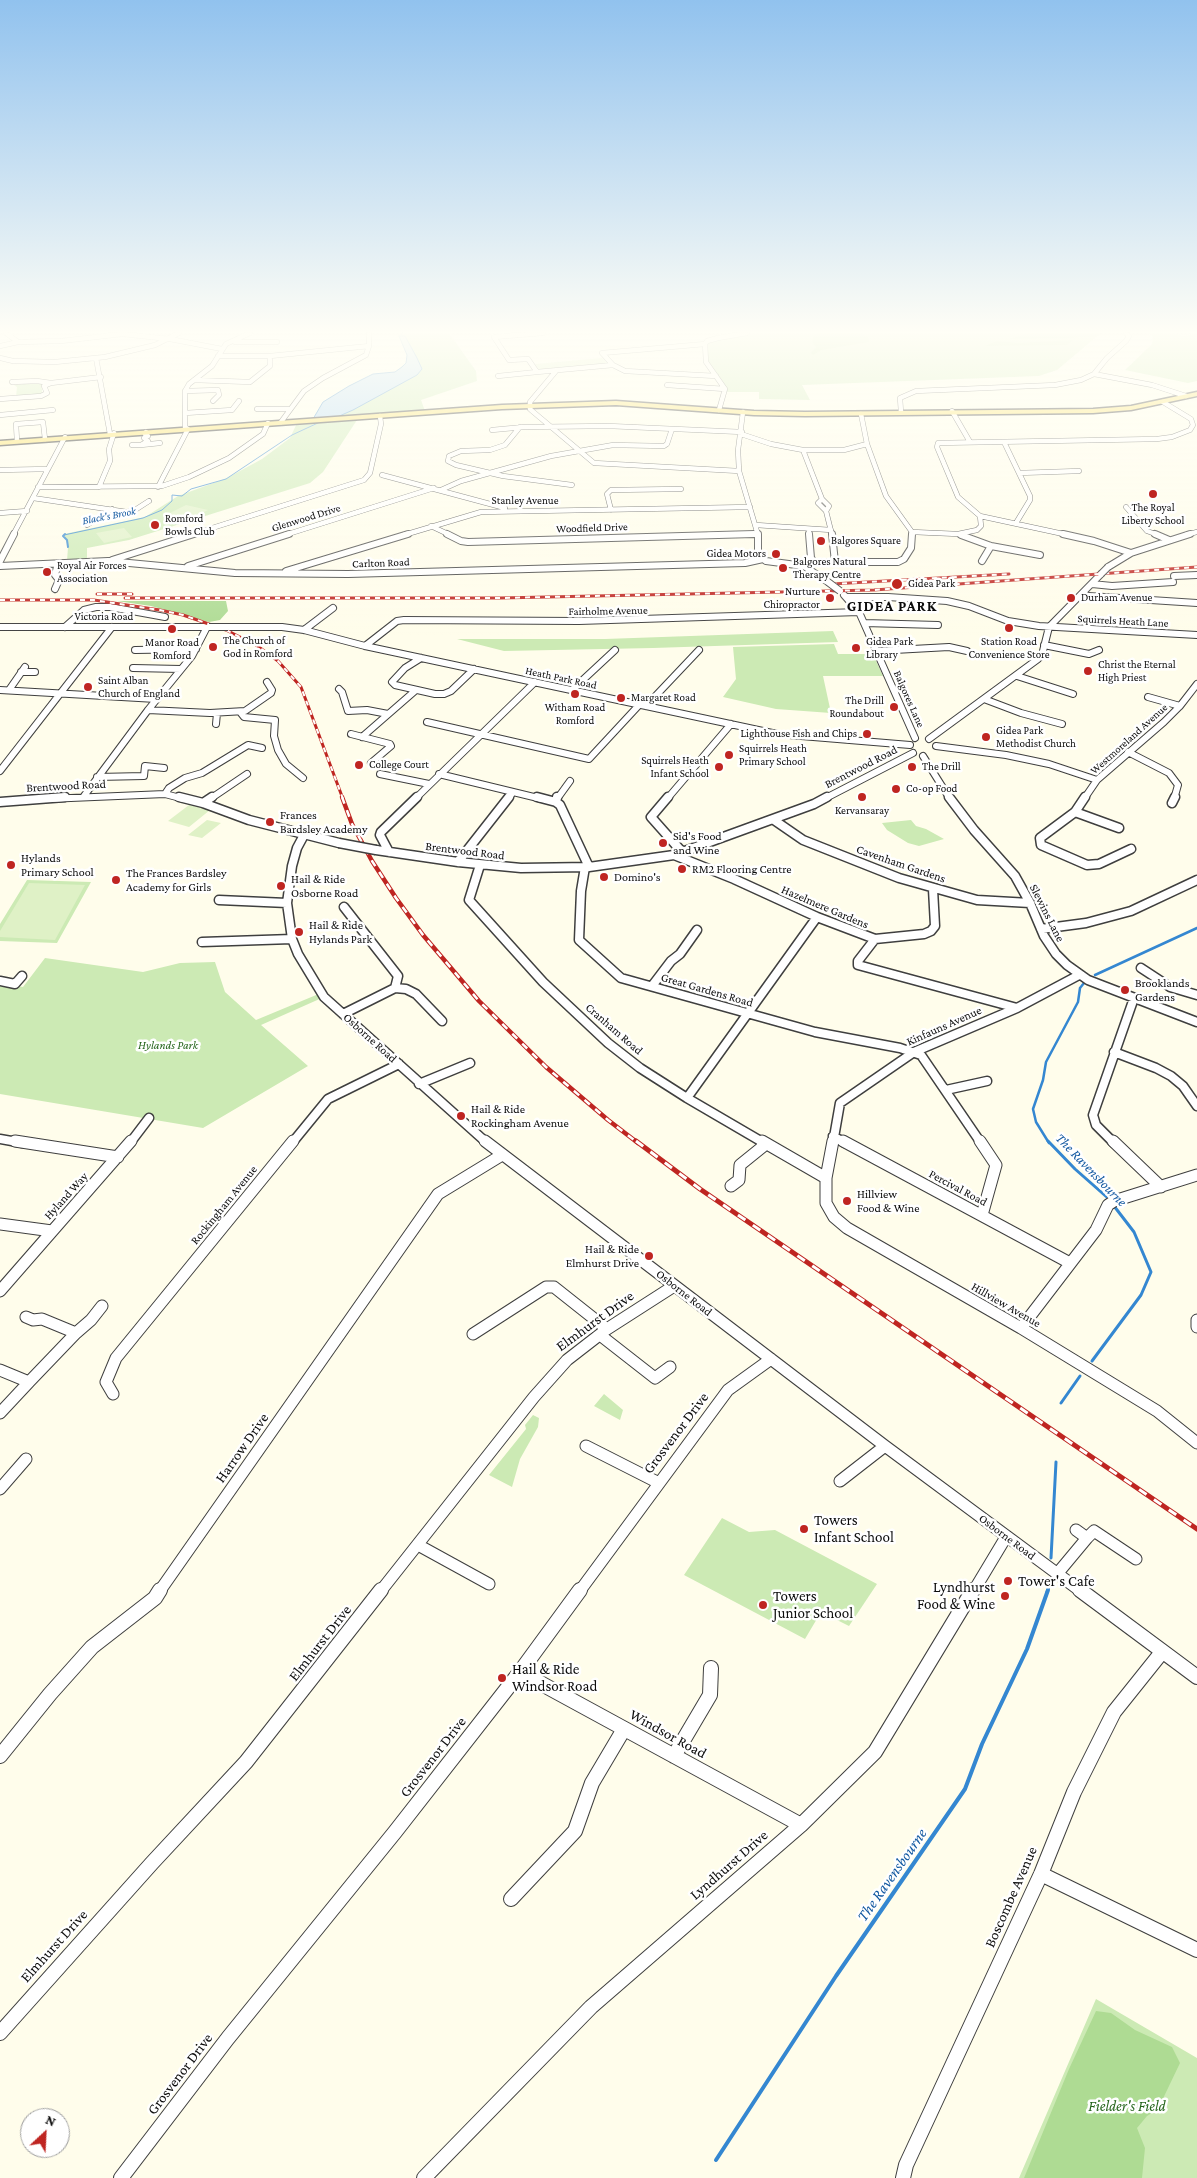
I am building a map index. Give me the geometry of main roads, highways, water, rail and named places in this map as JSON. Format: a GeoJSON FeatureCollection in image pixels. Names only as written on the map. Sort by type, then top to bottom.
{"type":"FeatureCollection","features":[{"type":"Feature","properties":{"kind":"main road"},"geometry":{"type":"LineString","coordinates":[[0,443],[95,435]]}},
{"type":"Feature","properties":{"kind":"main road"},"geometry":{"type":"LineString","coordinates":[[132,435],[154,435]]}},
{"type":"Feature","properties":{"kind":"waterway","name":"Black's Brook"},"geometry":{"type":"LineString","coordinates":[[64,535],[143,518],[162,510],[172,501],[172,495],[182,496],[191,489],[226,479],[293,435]]}},
{"type":"Feature","properties":{"kind":"waterway","name":"Black's Brook"},"geometry":{"type":"LineString","coordinates":[[64,535],[68,547]]}},
{"type":"Feature","properties":{"kind":"waterway","name":"The Ravensbourne"},"geometry":{"type":"LineString","coordinates":[[1095,975],[1197,928]]}},
{"type":"Feature","properties":{"kind":"waterway","name":"The Ravensbourne"},"geometry":{"type":"LineString","coordinates":[[1049,1143],[1036,1122],[1033,1109],[1043,1080],[1046,1062],[1078,1002],[1080,988],[1084,983]]}},
{"type":"Feature","properties":{"kind":"waterway","name":"The Ravensbourne"},"geometry":{"type":"LineString","coordinates":[[1048,1141],[1075,1169],[1109,1199]]}},
{"type":"Feature","properties":{"kind":"waterway","name":"The Ravensbourne"},"geometry":{"type":"LineString","coordinates":[[1092,1361],[1141,1295],[1151,1272],[1134,1232],[1114,1206]]}},
{"type":"Feature","properties":{"kind":"waterway","name":"The Ravensbourne"},"geometry":{"type":"LineString","coordinates":[[1061,1403],[1080,1376]]}},
{"type":"Feature","properties":{"kind":"waterway","name":"The Ravensbourne"},"geometry":{"type":"LineString","coordinates":[[1051,1558],[1056,1462]]}},
{"type":"Feature","properties":{"kind":"waterway","name":"The Ravensbourne"},"geometry":{"type":"LineString","coordinates":[[1047,1592],[1050,1584]]}},
{"type":"Feature","properties":{"kind":"waterway","name":"The Ravensbourne"},"geometry":{"type":"LineString","coordinates":[[716,2160],[836,1976],[965,1789],[982,1744],[1027,1649],[1048,1590]]}},
{"type":"Feature","properties":{"kind":"railway"},"geometry":{"type":"LineString","coordinates":[[125,598],[500,598],[874,590],[1197,567]]}},
{"type":"Feature","properties":{"kind":"railway"},"geometry":{"type":"LineString","coordinates":[[832,584],[1009,574]]}},
{"type":"Feature","properties":{"kind":"railway"},"geometry":{"type":"LineString","coordinates":[[97,594],[132,594]]}},
{"type":"Feature","properties":{"kind":"railway"},"geometry":{"type":"LineString","coordinates":[[0,600],[94,600],[160,610],[183,615],[226,630],[256,645],[278,661],[301,687],[343,799]]}},
{"type":"Feature","properties":{"kind":"railway"},"geometry":{"type":"LineString","coordinates":[[342,797],[352,824],[372,861],[396,898],[423,935],[479,1001],[546,1067],[638,1143]]}},
{"type":"Feature","properties":{"kind":"railway"},"geometry":{"type":"LineString","coordinates":[[636,1141],[700,1189],[1197,1529]]}},
{"type":"Feature","properties":{"kind":"place","name":"The Royal Liberty School"},"geometry":{"type":"Point","coordinates":[1153,494]}},
{"type":"Feature","properties":{"kind":"place","name":"Romford Bowls Club"},"geometry":{"type":"Point","coordinates":[155,525]}},
{"type":"Feature","properties":{"kind":"place","name":"Balgores Square"},"geometry":{"type":"Point","coordinates":[821,541]}},
{"type":"Feature","properties":{"kind":"place","name":"Gidea Motors"},"geometry":{"type":"Point","coordinates":[776,554]}},
{"type":"Feature","properties":{"kind":"place","name":"Balgores Natural Therapy Centre"},"geometry":{"type":"Point","coordinates":[783,568]}},
{"type":"Feature","properties":{"kind":"place","name":"Royal Air Forces Association"},"geometry":{"type":"Point","coordinates":[47,572]}},
{"type":"Feature","properties":{"kind":"place","name":"Gidea Park"},"geometry":{"type":"Point","coordinates":[897,584]}},
{"type":"Feature","properties":{"kind":"place","name":"Nurture Chiropractor"},"geometry":{"type":"Point","coordinates":[830,598]}},
{"type":"Feature","properties":{"kind":"place","name":"Durham Avenue"},"geometry":{"type":"Point","coordinates":[1071,598]}},
{"type":"Feature","properties":{"kind":"place","name":"Station Road Convenience Store"},"geometry":{"type":"Point","coordinates":[1009,628]}},
{"type":"Feature","properties":{"kind":"place","name":"Manor Road Romford"},"geometry":{"type":"Point","coordinates":[172,629]}},
{"type":"Feature","properties":{"kind":"place","name":"The Church of God in Romford"},"geometry":{"type":"Point","coordinates":[213,647]}},
{"type":"Feature","properties":{"kind":"place","name":"Gidea Park Library"},"geometry":{"type":"Point","coordinates":[856,648]}},
{"type":"Feature","properties":{"kind":"place","name":"Christ the Eternal High Priest"},"geometry":{"type":"Point","coordinates":[1088,671]}},
{"type":"Feature","properties":{"kind":"place","name":"Saint Alban Church of England"},"geometry":{"type":"Point","coordinates":[88,687]}},
{"type":"Feature","properties":{"kind":"place","name":"Witham Road Romford"},"geometry":{"type":"Point","coordinates":[575,694]}},
{"type":"Feature","properties":{"kind":"place","name":"Margaret Road"},"geometry":{"type":"Point","coordinates":[621,698]}},
{"type":"Feature","properties":{"kind":"place","name":"The Drill Roundabout"},"geometry":{"type":"Point","coordinates":[894,707]}},
{"type":"Feature","properties":{"kind":"place","name":"Lighthouse Fish and Chips"},"geometry":{"type":"Point","coordinates":[867,734]}},
{"type":"Feature","properties":{"kind":"place","name":"Gidea Park Methodist Church"},"geometry":{"type":"Point","coordinates":[986,737]}},
{"type":"Feature","properties":{"kind":"place","name":"Squirrels Heath Primary School"},"geometry":{"type":"Point","coordinates":[729,755]}},
{"type":"Feature","properties":{"kind":"place","name":"College Court"},"geometry":{"type":"Point","coordinates":[359,765]}},
{"type":"Feature","properties":{"kind":"place","name":"Squirrels Heath Infant School"},"geometry":{"type":"Point","coordinates":[719,767]}},
{"type":"Feature","properties":{"kind":"place","name":"The Drill"},"geometry":{"type":"Point","coordinates":[912,767]}},
{"type":"Feature","properties":{"kind":"place","name":"Co-op Food"},"geometry":{"type":"Point","coordinates":[896,789]}},
{"type":"Feature","properties":{"kind":"place","name":"Kervansaray"},"geometry":{"type":"Point","coordinates":[862,797]}},
{"type":"Feature","properties":{"kind":"place","name":"Frances Bardsley Academy"},"geometry":{"type":"Point","coordinates":[270,822]}},
{"type":"Feature","properties":{"kind":"place","name":"Sid's Food and Wine"},"geometry":{"type":"Point","coordinates":[663,843]}},
{"type":"Feature","properties":{"kind":"place","name":"Hylands Primary School"},"geometry":{"type":"Point","coordinates":[11,865]}},
{"type":"Feature","properties":{"kind":"place","name":"RM2 Flooring Centre"},"geometry":{"type":"Point","coordinates":[682,869]}},
{"type":"Feature","properties":{"kind":"place","name":"Domino's"},"geometry":{"type":"Point","coordinates":[604,877]}},
{"type":"Feature","properties":{"kind":"place","name":"The Frances Bardsley Academy for Girls"},"geometry":{"type":"Point","coordinates":[116,880]}},
{"type":"Feature","properties":{"kind":"place","name":"Hail & Ride Osborne Road"},"geometry":{"type":"Point","coordinates":[281,886]}},
{"type":"Feature","properties":{"kind":"place","name":"Hail & Ride Hylands Park"},"geometry":{"type":"Point","coordinates":[299,932]}},
{"type":"Feature","properties":{"kind":"place","name":"Brooklands Gardens"},"geometry":{"type":"Point","coordinates":[1125,990]}},
{"type":"Feature","properties":{"kind":"place","name":"Hail & Ride Rockingham Avenue"},"geometry":{"type":"Point","coordinates":[461,1116]}},
{"type":"Feature","properties":{"kind":"place","name":"Hillview Food & Wine"},"geometry":{"type":"Point","coordinates":[847,1201]}},
{"type":"Feature","properties":{"kind":"place","name":"Hail & Ride Elmhurst Drive"},"geometry":{"type":"Point","coordinates":[649,1256]}},
{"type":"Feature","properties":{"kind":"place","name":"Towers Infant School"},"geometry":{"type":"Point","coordinates":[804,1529]}},
{"type":"Feature","properties":{"kind":"place","name":"Tower's Cafe"},"geometry":{"type":"Point","coordinates":[1008,1581]}},
{"type":"Feature","properties":{"kind":"place","name":"Lyndhurst Food & Wine"},"geometry":{"type":"Point","coordinates":[1005,1596]}},
{"type":"Feature","properties":{"kind":"place","name":"Towers Junior School"},"geometry":{"type":"Point","coordinates":[763,1605]}},
{"type":"Feature","properties":{"kind":"place","name":"Hail & Ride Windsor Road"},"geometry":{"type":"Point","coordinates":[502,1678]}},
{"type":"Feature","properties":{"kind":"district","name":"GIDEA PARK"},"geometry":{"type":"Point","coordinates":[892,606]}},
{"type":"Feature","properties":{"kind":"park label","name":"Hylands Park"},"geometry":{"type":"Point","coordinates":[168,1045]}},
{"type":"Feature","properties":{"kind":"park label","name":"Fielder's Field"},"geometry":{"type":"Point","coordinates":[1127,2106]}}]}
